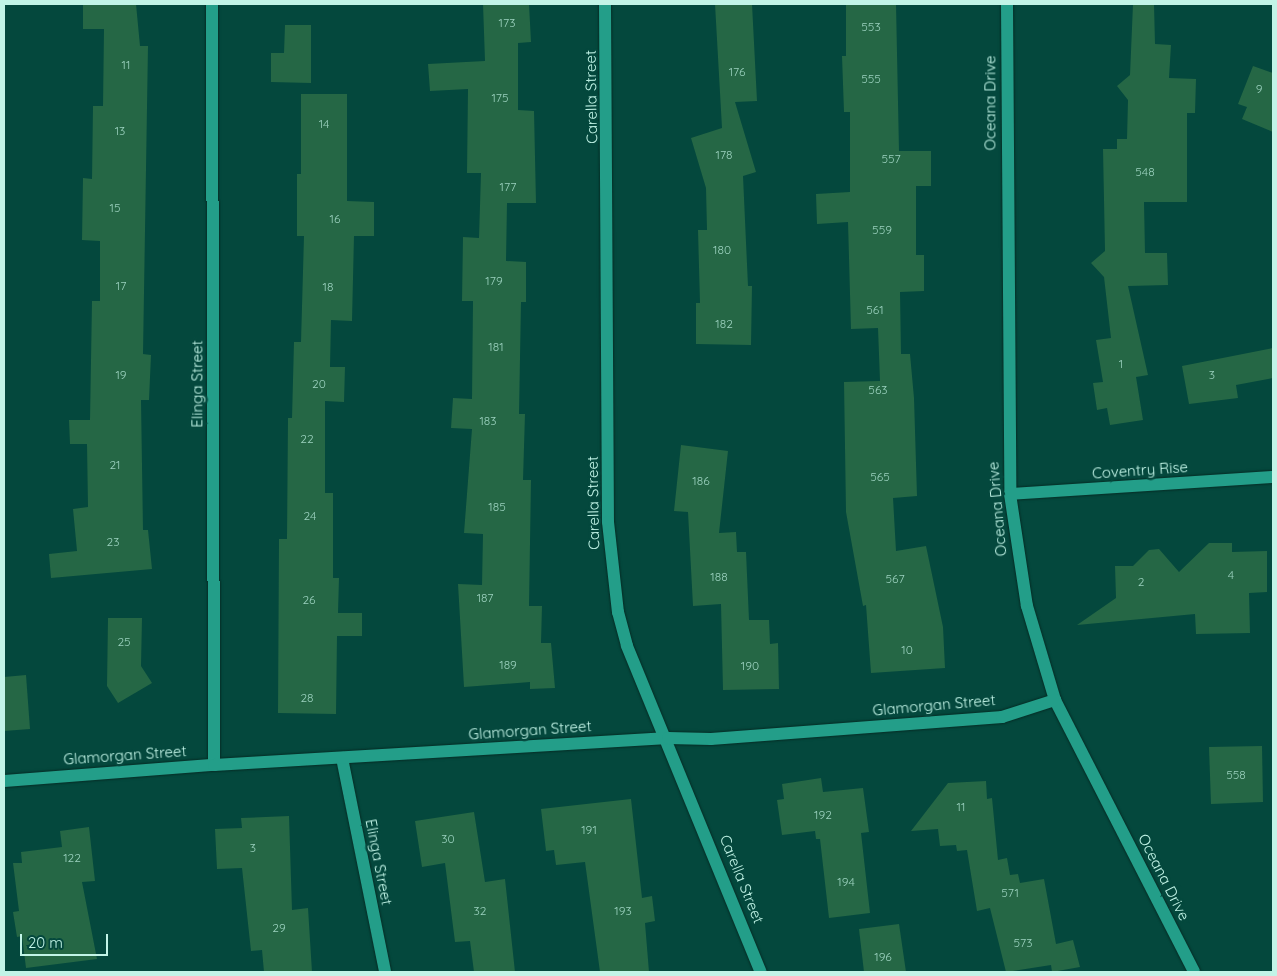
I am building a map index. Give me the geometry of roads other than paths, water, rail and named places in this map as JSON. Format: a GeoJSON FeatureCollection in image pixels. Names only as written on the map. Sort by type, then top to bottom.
{"type":"FeatureCollection","features":[{"type":"Feature","properties":{"kind":"street","name":"Elinga Street"},"geometry":{"type":"LineString","coordinates":[[212,4],[214,765]]}},
{"type":"Feature","properties":{"kind":"street","name":"Carella Street"},"geometry":{"type":"LineString","coordinates":[[604,4],[612,569],[627,646],[668,738],[761,972]]}},
{"type":"Feature","properties":{"kind":"street","name":"Oceana Drive"},"geometry":{"type":"LineString","coordinates":[[1006,4],[1010,494],[1027,606],[1055,700],[1194,972]]}},
{"type":"Feature","properties":{"kind":"street","name":"Coventry Rise"},"geometry":{"type":"LineString","coordinates":[[1010,494],[1273,477]]}},
{"type":"Feature","properties":{"kind":"street","name":"Glamorgan Street"},"geometry":{"type":"LineString","coordinates":[[4,781],[214,765],[668,738],[711,739],[1002,716],[1055,700]]}},
{"type":"Feature","properties":{"kind":"street","name":"Elinga Street"},"geometry":{"type":"LineString","coordinates":[[342,758],[385,972]]}}]}
